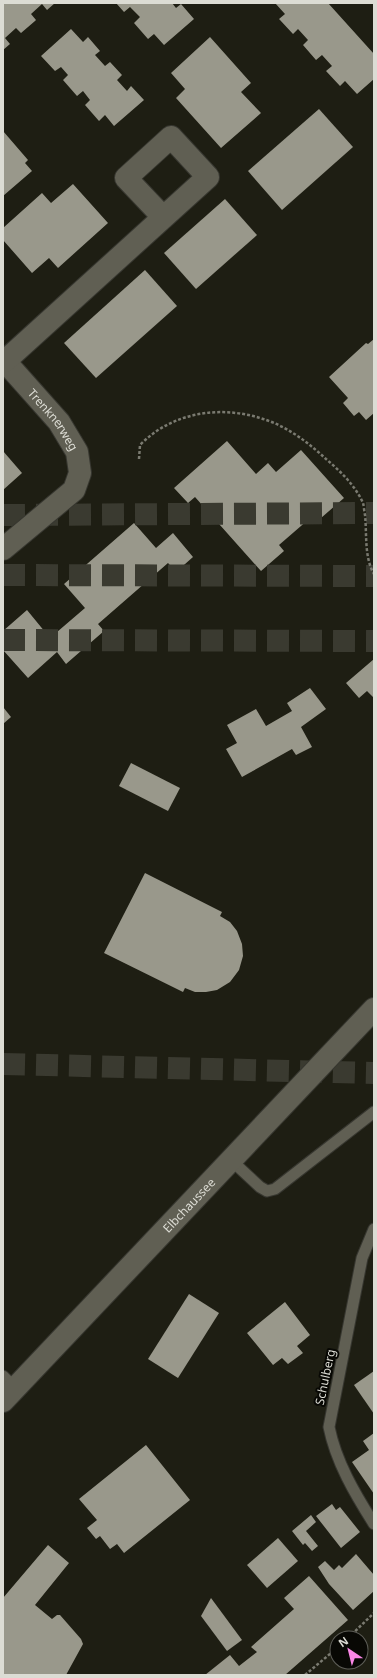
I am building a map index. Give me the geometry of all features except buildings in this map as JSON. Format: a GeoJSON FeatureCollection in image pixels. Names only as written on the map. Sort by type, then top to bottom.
{"type":"FeatureCollection","features":[{"type":"Feature","properties":{"kind":"main road","name":"Trenknerweg"},"geometry":{"type":"LineString","coordinates":[[3,549],[74,490],[80,473],[77,452],[59,422],[4,360],[163,217]]}},
{"type":"Feature","properties":{"kind":"main road","name":"Elbchaussee"},"geometry":{"type":"LineString","coordinates":[[7,1388],[231,1160],[374,1009]]}},
{"type":"Feature","properties":{"kind":"lane"},"geometry":{"type":"LineString","coordinates":[[231,1160],[260,1187],[267,1191],[275,1189],[374,1112]]}},
{"type":"Feature","properties":{"kind":"lane","name":"Schulberg"},"geometry":{"type":"LineString","coordinates":[[374,1229],[362,1258],[329,1427],[331,1441],[339,1461],[357,1496],[374,1524]]}},
{"type":"Feature","properties":{"kind":"path"},"geometry":{"type":"LineString","coordinates":[[139,459],[140,444],[149,435],[172,421],[200,413],[224,411],[256,417],[275,423],[299,437],[318,451],[338,468],[352,485],[363,504],[367,549],[371,569],[374,574]]}},
{"type":"Feature","properties":{"kind":"path"},"geometry":{"type":"LineString","coordinates":[[356,1630],[374,1613]]}},
{"type":"Feature","properties":{"kind":"path"},"geometry":{"type":"LineString","coordinates":[[305,1675],[329,1655]]}},
{"type":"Feature","properties":{"kind":"tunnel"},"geometry":{"type":"LineString","coordinates":[[3,515],[374,513]]}},
{"type":"Feature","properties":{"kind":"tunnel"},"geometry":{"type":"LineString","coordinates":[[3,575],[374,576]]}},
{"type":"Feature","properties":{"kind":"tunnel"},"geometry":{"type":"LineString","coordinates":[[3,640],[374,641]]}},
{"type":"Feature","properties":{"kind":"tunnel"},"geometry":{"type":"LineString","coordinates":[[3,1064],[374,1073]]}}]}
